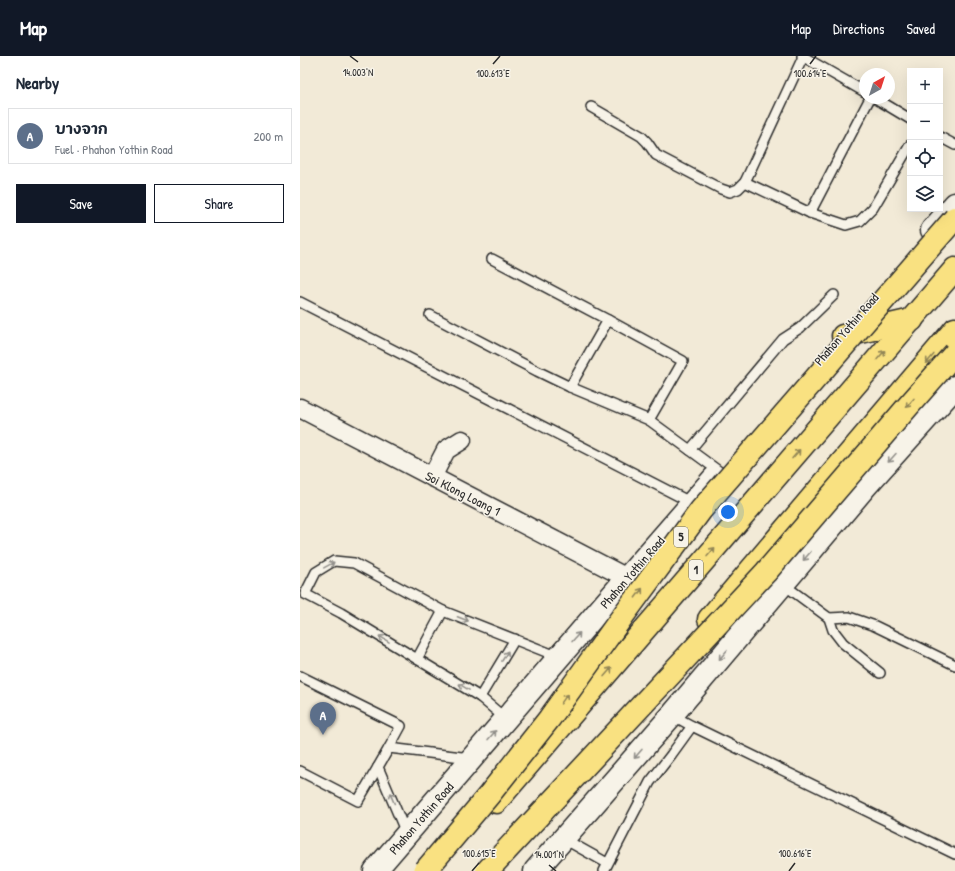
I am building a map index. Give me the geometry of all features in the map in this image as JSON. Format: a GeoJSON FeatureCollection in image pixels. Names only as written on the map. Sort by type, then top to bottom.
{"type":"FeatureCollection","features":[{"type":"Feature","properties":{"kind":"highway","name":"5"},"geometry":{"type":"LineString","coordinates":[[425,871],[489,795],[549,719],[701,510],[955,218]]}},
{"type":"Feature","properties":{"kind":"highway","name":"1"},"geometry":{"type":"LineString","coordinates":[[436,871],[955,269]]}},
{"type":"Feature","properties":{"kind":"highway"},"geometry":{"type":"LineString","coordinates":[[838,337],[912,320]]}},
{"type":"Feature","properties":{"kind":"highway"},"geometry":{"type":"LineString","coordinates":[[496,871],[955,329]]}},
{"type":"Feature","properties":{"kind":"highway"},"geometry":{"type":"LineString","coordinates":[[487,871],[766,572],[955,353]]}},
{"type":"Feature","properties":{"kind":"main road","name":"Phahon Yothin Road"},"geometry":{"type":"LineString","coordinates":[[375,871],[692,503],[955,204]]}},
{"type":"Feature","properties":{"kind":"main road"},"geometry":{"type":"LineString","coordinates":[[535,871],[672,715],[862,492],[954,390]]}},
{"type":"Feature","properties":{"kind":"street","name":"Soi Klong Loang 1"},"geometry":{"type":"LineString","coordinates":[[300,408],[627,578]]}},
{"type":"Feature","properties":{"kind":"street"},"geometry":{"type":"LineString","coordinates":[[432,477],[446,450],[462,440]]}},
{"type":"Feature","properties":{"kind":"lane"},"geometry":{"type":"LineString","coordinates":[[591,107],[641,136],[656,155],[721,189],[730,192],[738,189],[745,182],[802,56],[859,89]]}},
{"type":"Feature","properties":{"kind":"lane"},"geometry":{"type":"LineString","coordinates":[[810,213],[867,104]]}},
{"type":"Feature","properties":{"kind":"lane"},"geometry":{"type":"LineString","coordinates":[[885,104],[907,117]]}},
{"type":"Feature","properties":{"kind":"lane"},"geometry":{"type":"LineString","coordinates":[[943,138],[955,146]]}},
{"type":"Feature","properties":{"kind":"lane"},"geometry":{"type":"LineString","coordinates":[[745,182],[810,213],[846,225],[860,221],[873,208],[907,150]]}},
{"type":"Feature","properties":{"kind":"lane"},"geometry":{"type":"LineString","coordinates":[[492,259],[683,361],[649,420]]}},
{"type":"Feature","properties":{"kind":"lane"},"geometry":{"type":"LineString","coordinates":[[690,450],[783,339],[800,328],[834,295]]}},
{"type":"Feature","properties":{"kind":"lane"},"geometry":{"type":"LineString","coordinates":[[300,302],[692,503]]}},
{"type":"Feature","properties":{"kind":"lane"},"geometry":{"type":"LineString","coordinates":[[430,315],[537,372],[649,420],[720,472]]}},
{"type":"Feature","properties":{"kind":"lane"},"geometry":{"type":"LineString","coordinates":[[570,387],[608,320]]}},
{"type":"Feature","properties":{"kind":"lane"},"geometry":{"type":"LineString","coordinates":[[506,719],[480,696],[302,592],[316,572],[334,561],[354,562],[443,611],[559,657]]}},
{"type":"Feature","properties":{"kind":"lane"},"geometry":{"type":"LineString","coordinates":[[783,584],[828,618],[833,630],[843,643],[880,673]]}},
{"type":"Feature","properties":{"kind":"lane"},"geometry":{"type":"LineString","coordinates":[[417,659],[443,611]]}},
{"type":"Feature","properties":{"kind":"lane"},"geometry":{"type":"LineString","coordinates":[[828,618],[850,617],[875,626],[955,665]]}},
{"type":"Feature","properties":{"kind":"lane"},"geometry":{"type":"LineString","coordinates":[[480,696],[515,639]]}},
{"type":"Feature","properties":{"kind":"lane"},"geometry":{"type":"LineString","coordinates":[[300,676],[401,726],[358,801],[300,771]]}},
{"type":"Feature","properties":{"kind":"lane"},"geometry":{"type":"LineString","coordinates":[[672,715],[955,854]]}},
{"type":"Feature","properties":{"kind":"lane"},"geometry":{"type":"LineString","coordinates":[[564,839],[605,867],[650,782],[692,726]]}},
{"type":"Feature","properties":{"kind":"lane"},"geometry":{"type":"LineString","coordinates":[[389,748],[472,759]]}},
{"type":"Feature","properties":{"kind":"lane"},"geometry":{"type":"LineString","coordinates":[[378,767],[407,834]]}},
{"type":"Feature","properties":{"kind":"place","name":"บางจาก"},"geometry":{"type":"Point","coordinates":[323,735]}}]}
